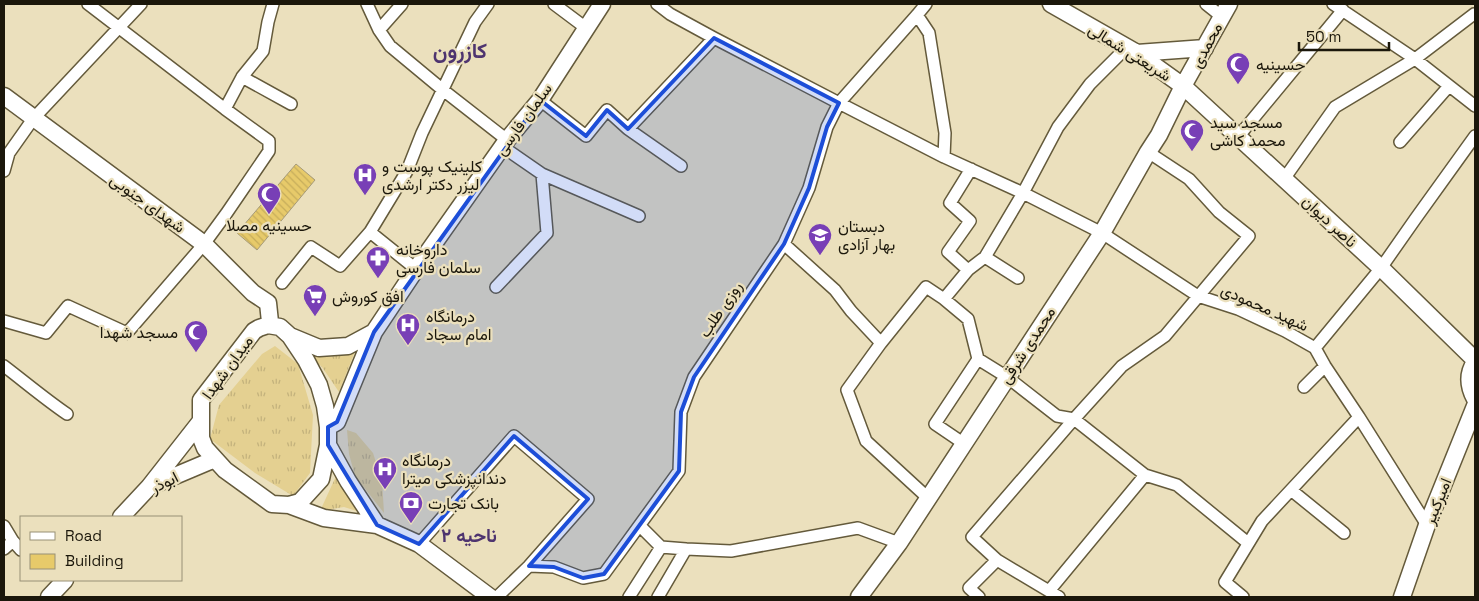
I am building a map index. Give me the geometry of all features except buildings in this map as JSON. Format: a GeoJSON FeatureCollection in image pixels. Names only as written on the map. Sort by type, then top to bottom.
{"type":"FeatureCollection","features":[{"type":"Feature","properties":{"kind":"main road","name":"سلمان فارسی"},"geometry":{"type":"LineString","coordinates":[[328,427],[337,422],[374,332],[505,143],[540,100],[602,4]]}},
{"type":"Feature","properties":{"kind":"main road","name":"شریعتی شمالی"},"geometry":{"type":"LineString","coordinates":[[1051,4],[1132,50],[1183,86]]}},
{"type":"Feature","properties":{"kind":"main road","name":"محمدی"},"geometry":{"type":"LineString","coordinates":[[1183,86],[1225,10]]}},
{"type":"Feature","properties":{"kind":"main road"},"geometry":{"type":"LineString","coordinates":[[1132,50],[1205,48]]}},
{"type":"Feature","properties":{"kind":"main road","name":"ناصر دیوان"},"geometry":{"type":"LineString","coordinates":[[1183,86],[1381,268],[1475,361]]}},
{"type":"Feature","properties":{"kind":"main road","name":"محمدی شرقی"},"geometry":{"type":"LineString","coordinates":[[859,597],[899,543],[1102,233],[1148,152],[1160,135],[1183,86]]}},
{"type":"Feature","properties":{"kind":"main road","name":"شهدای جنوبی"},"geometry":{"type":"LineString","coordinates":[[4,96],[204,244],[253,293],[268,303],[270,322],[268,325]]}},
{"type":"Feature","properties":{"kind":"main road","name":"میدان شهدا"},"geometry":{"type":"LineString","coordinates":[[268,325],[280,327],[290,336],[306,360],[318,385],[325,406],[328,445],[321,480],[300,502],[289,505],[272,504],[225,470],[215,459],[201,438],[200,400],[254,331],[268,325]]}},
{"type":"Feature","properties":{"kind":"main road","name":"سلمان فارسی"},"geometry":{"type":"LineString","coordinates":[[290,336],[319,348],[348,346],[374,332]]}},
{"type":"Feature","properties":{"kind":"main road"},"geometry":{"type":"LineString","coordinates":[[1475,361],[1469,379],[1470,389],[1475,398]]}},
{"type":"Feature","properties":{"kind":"main road","name":"امیرکبیر"},"geometry":{"type":"LineString","coordinates":[[1402,597],[1427,525],[1475,406]]}},
{"type":"Feature","properties":{"kind":"main road"},"geometry":{"type":"LineString","coordinates":[[149,487],[200,422]]}},
{"type":"Feature","properties":{"kind":"main road"},"geometry":{"type":"LineString","coordinates":[[328,445],[348,481],[377,525]]}},
{"type":"Feature","properties":{"kind":"main road","name":"ابوذر"},"geometry":{"type":"LineString","coordinates":[[122,516],[149,487],[215,459]]}},
{"type":"Feature","properties":{"kind":"main road"},"geometry":{"type":"LineString","coordinates":[[289,505],[324,518],[377,525],[418,544],[490,597]]}},
{"type":"Feature","properties":{"kind":"street"},"geometry":{"type":"LineString","coordinates":[[4,321],[46,333],[68,306],[127,333],[204,244],[269,151],[269,141],[88,4]]}},
{"type":"Feature","properties":{"kind":"street"},"geometry":{"type":"LineString","coordinates":[[4,171],[9,153],[33,119],[141,4]]}},
{"type":"Feature","properties":{"kind":"street"},"geometry":{"type":"LineString","coordinates":[[225,109],[242,77],[263,51],[273,4]]}},
{"type":"Feature","properties":{"kind":"street"},"geometry":{"type":"LineString","coordinates":[[367,4],[390,46],[542,174],[639,216]]}},
{"type":"Feature","properties":{"kind":"street"},"geometry":{"type":"LineString","coordinates":[[380,30],[402,4]]}},
{"type":"Feature","properties":{"kind":"street"},"geometry":{"type":"LineString","coordinates":[[282,283],[311,247],[340,266],[370,232],[407,171],[422,133],[475,22],[488,4]]}},
{"type":"Feature","properties":{"kind":"street"},"geometry":{"type":"LineString","coordinates":[[554,4],[586,28]]}},
{"type":"Feature","properties":{"kind":"street","name":"شهید محمودی"},"geometry":{"type":"LineString","coordinates":[[657,4],[670,14],[714,38],[839,103],[944,157],[1023,193],[1102,233],[1198,296],[1238,309],[1315,348],[1427,525]]}},
{"type":"Feature","properties":{"kind":"street","name":"روزی طلب"},"geometry":{"type":"LineString","coordinates":[[528,566],[554,567],[583,578],[604,574],[679,471],[680,412],[694,377],[784,244],[809,188],[827,127],[839,103],[926,4]]}},
{"type":"Feature","properties":{"kind":"street"},"geometry":{"type":"LineString","coordinates":[[1206,4],[1225,10]]}},
{"type":"Feature","properties":{"kind":"street"},"geometry":{"type":"LineString","coordinates":[[1238,137],[1338,7],[1415,59],[1475,106]]}},
{"type":"Feature","properties":{"kind":"street"},"geometry":{"type":"LineString","coordinates":[[1284,179],[1335,107],[1415,59],[1474,14]]}},
{"type":"Feature","properties":{"kind":"street"},"geometry":{"type":"LineString","coordinates":[[917,15],[929,33],[945,133],[944,157]]}},
{"type":"Feature","properties":{"kind":"street"},"geometry":{"type":"LineString","coordinates":[[628,129],[714,38]]}},
{"type":"Feature","properties":{"kind":"street"},"geometry":{"type":"LineString","coordinates":[[944,299],[968,270],[985,257],[1023,193],[1058,127],[1090,84],[1132,50]]}},
{"type":"Feature","properties":{"kind":"street"},"geometry":{"type":"LineString","coordinates":[[242,77],[291,104]]}},
{"type":"Feature","properties":{"kind":"street"},"geometry":{"type":"LineString","coordinates":[[1400,142],[1449,86]]}},
{"type":"Feature","properties":{"kind":"street"},"geometry":{"type":"LineString","coordinates":[[540,100],[586,136],[607,110],[628,129],[681,166]]}},
{"type":"Feature","properties":{"kind":"street"},"geometry":{"type":"LineString","coordinates":[[1315,348],[1381,268],[1475,136]]}},
{"type":"Feature","properties":{"kind":"street"},"geometry":{"type":"LineString","coordinates":[[1059,597],[997,560],[972,537],[1122,366],[1165,336],[1249,236],[1218,212],[1189,179],[1148,152]]}},
{"type":"Feature","properties":{"kind":"street"},"geometry":{"type":"LineString","coordinates":[[968,270],[948,252],[970,221],[950,203],[971,169]]}},
{"type":"Feature","properties":{"kind":"street"},"geometry":{"type":"LineString","coordinates":[[496,287],[548,233],[542,174]]}},
{"type":"Feature","properties":{"kind":"street"},"geometry":{"type":"LineString","coordinates":[[370,232],[416,269]]}},
{"type":"Feature","properties":{"kind":"street"},"geometry":{"type":"LineString","coordinates":[[784,244],[835,290],[851,311],[881,343]]}},
{"type":"Feature","properties":{"kind":"street"},"geometry":{"type":"LineString","coordinates":[[985,257],[1018,278]]}},
{"type":"Feature","properties":{"kind":"street"},"geometry":{"type":"LineString","coordinates":[[928,498],[866,441],[847,390],[881,343],[926,287],[968,319],[978,359],[1007,377],[1057,416],[1074,419],[1145,475],[1177,485],[1248,543]]}},
{"type":"Feature","properties":{"kind":"street"},"geometry":{"type":"LineString","coordinates":[[963,444],[935,424],[978,359]]}},
{"type":"Feature","properties":{"kind":"street"},"geometry":{"type":"LineString","coordinates":[[4,366],[67,414]]}},
{"type":"Feature","properties":{"kind":"street"},"geometry":{"type":"LineString","coordinates":[[1304,387],[1325,366]]}},
{"type":"Feature","properties":{"kind":"street"},"geometry":{"type":"LineString","coordinates":[[1243,597],[1225,582],[1248,543],[1262,522],[1359,417]]}},
{"type":"Feature","properties":{"kind":"street"},"geometry":{"type":"LineString","coordinates":[[418,544],[514,436],[588,499],[528,566],[496,597]]}},
{"type":"Feature","properties":{"kind":"street"},"geometry":{"type":"LineString","coordinates":[[1049,591],[1145,475]]}},
{"type":"Feature","properties":{"kind":"street"},"geometry":{"type":"LineString","coordinates":[[1291,490],[1344,533]]}},
{"type":"Feature","properties":{"kind":"street"},"geometry":{"type":"LineString","coordinates":[[4,526],[17,546],[4,549]]}},
{"type":"Feature","properties":{"kind":"street"},"geometry":{"type":"LineString","coordinates":[[640,526],[661,547],[686,549],[731,551],[858,528],[899,543]]}},
{"type":"Feature","properties":{"kind":"street"},"geometry":{"type":"LineString","coordinates":[[629,597],[661,547]]}},
{"type":"Feature","properties":{"kind":"street"},"geometry":{"type":"LineString","coordinates":[[658,597],[686,549]]}},
{"type":"Feature","properties":{"kind":"street"},"geometry":{"type":"LineString","coordinates":[[979,597],[968,588],[997,560]]}},
{"type":"Feature","properties":{"kind":"highlighted area"},"geometry":{"type":"Polygon","coordinates":[[[714,38],[839,103],[827,127],[809,188],[784,244],[694,377],[681,412],[679,471],[604,574],[583,578],[554,567],[529,566],[588,499],[514,436],[419,544],[377,525],[328,445],[328,427],[337,422],[374,332],[540,100],[586,136],[607,110],[628,129],[714,38]]]}},
{"type":"Feature","properties":{"kind":"green space"},"geometry":{"type":"Polygon","coordinates":[[[275,346],[298,364],[313,415],[310,473],[293,496],[255,473],[210,439],[219,405],[262,354],[275,346]]]}},
{"type":"Feature","properties":{"kind":"green space"},"geometry":{"type":"Polygon","coordinates":[[[356,349],[339,392],[322,367],[306,353],[331,357],[356,349]]]}},
{"type":"Feature","properties":{"kind":"green space"},"geometry":{"type":"Polygon","coordinates":[[[347,430],[356,433],[373,453],[382,481],[384,513],[355,476],[349,454],[347,430]]]}},
{"type":"Feature","properties":{"kind":"green space"},"geometry":{"type":"Polygon","coordinates":[[[337,474],[363,513],[344,507],[320,511],[337,474]]]}},
{"type":"Feature","properties":{"kind":"place","name":"حسینیه"},"geometry":{"type":"Point","coordinates":[1238,85]}},
{"type":"Feature","properties":{"kind":"place","name":"مسجد سید محمد کاشی"},"geometry":{"type":"Point","coordinates":[1192,152]}},
{"type":"Feature","properties":{"kind":"place","name":"کلینیک پوست و لیزر دکتر ارشدی"},"geometry":{"type":"Point","coordinates":[365,196]}},
{"type":"Feature","properties":{"kind":"place","name":"حسینیه مصلا"},"geometry":{"type":"Point","coordinates":[269,215]}},
{"type":"Feature","properties":{"kind":"place","name":"دبستان بهار آزادی"},"geometry":{"type":"Point","coordinates":[820,256]}},
{"type":"Feature","properties":{"kind":"place","name":"داروخانه سلمان فارسی"},"geometry":{"type":"Point","coordinates":[378,279]}},
{"type":"Feature","properties":{"kind":"place","name":"افق کوروش"},"geometry":{"type":"Point","coordinates":[315,317]}},
{"type":"Feature","properties":{"kind":"place","name":"درمانگاه امام سجاد"},"geometry":{"type":"Point","coordinates":[408,346]}},
{"type":"Feature","properties":{"kind":"place","name":"مسجد شهدا"},"geometry":{"type":"Point","coordinates":[196,353]}},
{"type":"Feature","properties":{"kind":"place","name":"درمانگاه دندانپزشکی میترا"},"geometry":{"type":"Point","coordinates":[385,490]}},
{"type":"Feature","properties":{"kind":"place","name":"بانک تجارت"},"geometry":{"type":"Point","coordinates":[411,524]}},
{"type":"Feature","properties":{"kind":"district","name":"کازرون"},"geometry":{"type":"Point","coordinates":[460,51]}},
{"type":"Feature","properties":{"kind":"district","name":"ناحیه ۲"},"geometry":{"type":"Point","coordinates":[469,535]}}]}
